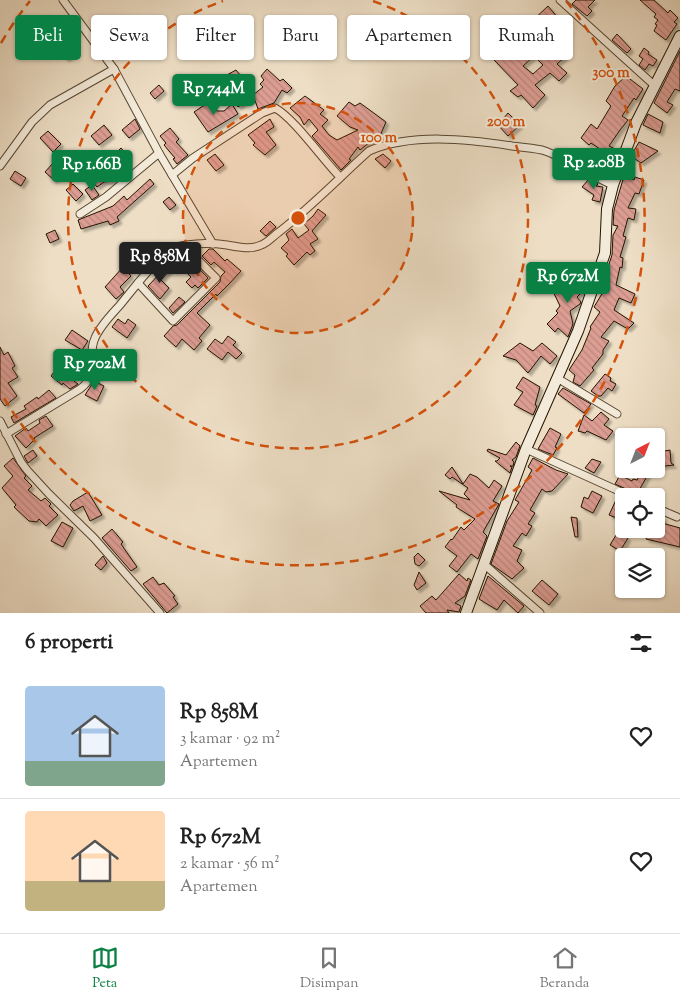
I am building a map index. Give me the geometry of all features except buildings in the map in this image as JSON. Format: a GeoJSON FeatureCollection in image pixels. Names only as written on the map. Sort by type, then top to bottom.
{"type":"FeatureCollection","features":[{"type":"Feature","properties":{"kind":"street"},"geometry":{"type":"LineString","coordinates":[[63,0],[114,69],[172,175],[213,244]]}},
{"type":"Feature","properties":{"kind":"street"},"geometry":{"type":"LineString","coordinates":[[560,0],[655,86]]}},
{"type":"Feature","properties":{"kind":"street"},"geometry":{"type":"LineString","coordinates":[[466,613],[526,450],[578,332],[605,253],[607,209],[613,185],[636,124],[680,36]]}},
{"type":"Feature","properties":{"kind":"street"},"geometry":{"type":"LineString","coordinates":[[0,166],[32,122],[50,105],[114,69]]}},
{"type":"Feature","properties":{"kind":"street"},"geometry":{"type":"LineString","coordinates":[[172,175],[193,158],[254,118],[275,108],[283,113],[340,177]]}},
{"type":"Feature","properties":{"kind":"street"},"geometry":{"type":"LineString","coordinates":[[6,434],[80,389],[89,381],[92,371],[91,356],[94,340],[106,321],[166,252],[172,248],[184,246],[213,244],[255,247],[262,245],[369,151],[382,145],[403,141],[471,140],[542,150],[573,163],[600,180],[613,185]]}},
{"type":"Feature","properties":{"kind":"street"},"geometry":{"type":"LineString","coordinates":[[80,214],[113,191],[160,153]]}},
{"type":"Feature","properties":{"kind":"street"},"geometry":{"type":"LineString","coordinates":[[138,283],[173,321],[216,278],[184,246]]}},
{"type":"Feature","properties":{"kind":"street"},"geometry":{"type":"LineString","coordinates":[[557,378],[617,414]]}},
{"type":"Feature","properties":{"kind":"street"},"geometry":{"type":"LineString","coordinates":[[0,421],[21,462],[49,494],[94,538],[160,613]]}},
{"type":"Feature","properties":{"kind":"street"},"geometry":{"type":"LineString","coordinates":[[526,450],[615,489]]}},
{"type":"Feature","properties":{"kind":"street"},"geometry":{"type":"LineString","coordinates":[[665,512],[677,517]]}},
{"type":"Feature","properties":{"kind":"street"},"geometry":{"type":"LineString","coordinates":[[485,564],[540,613]]}}]}
